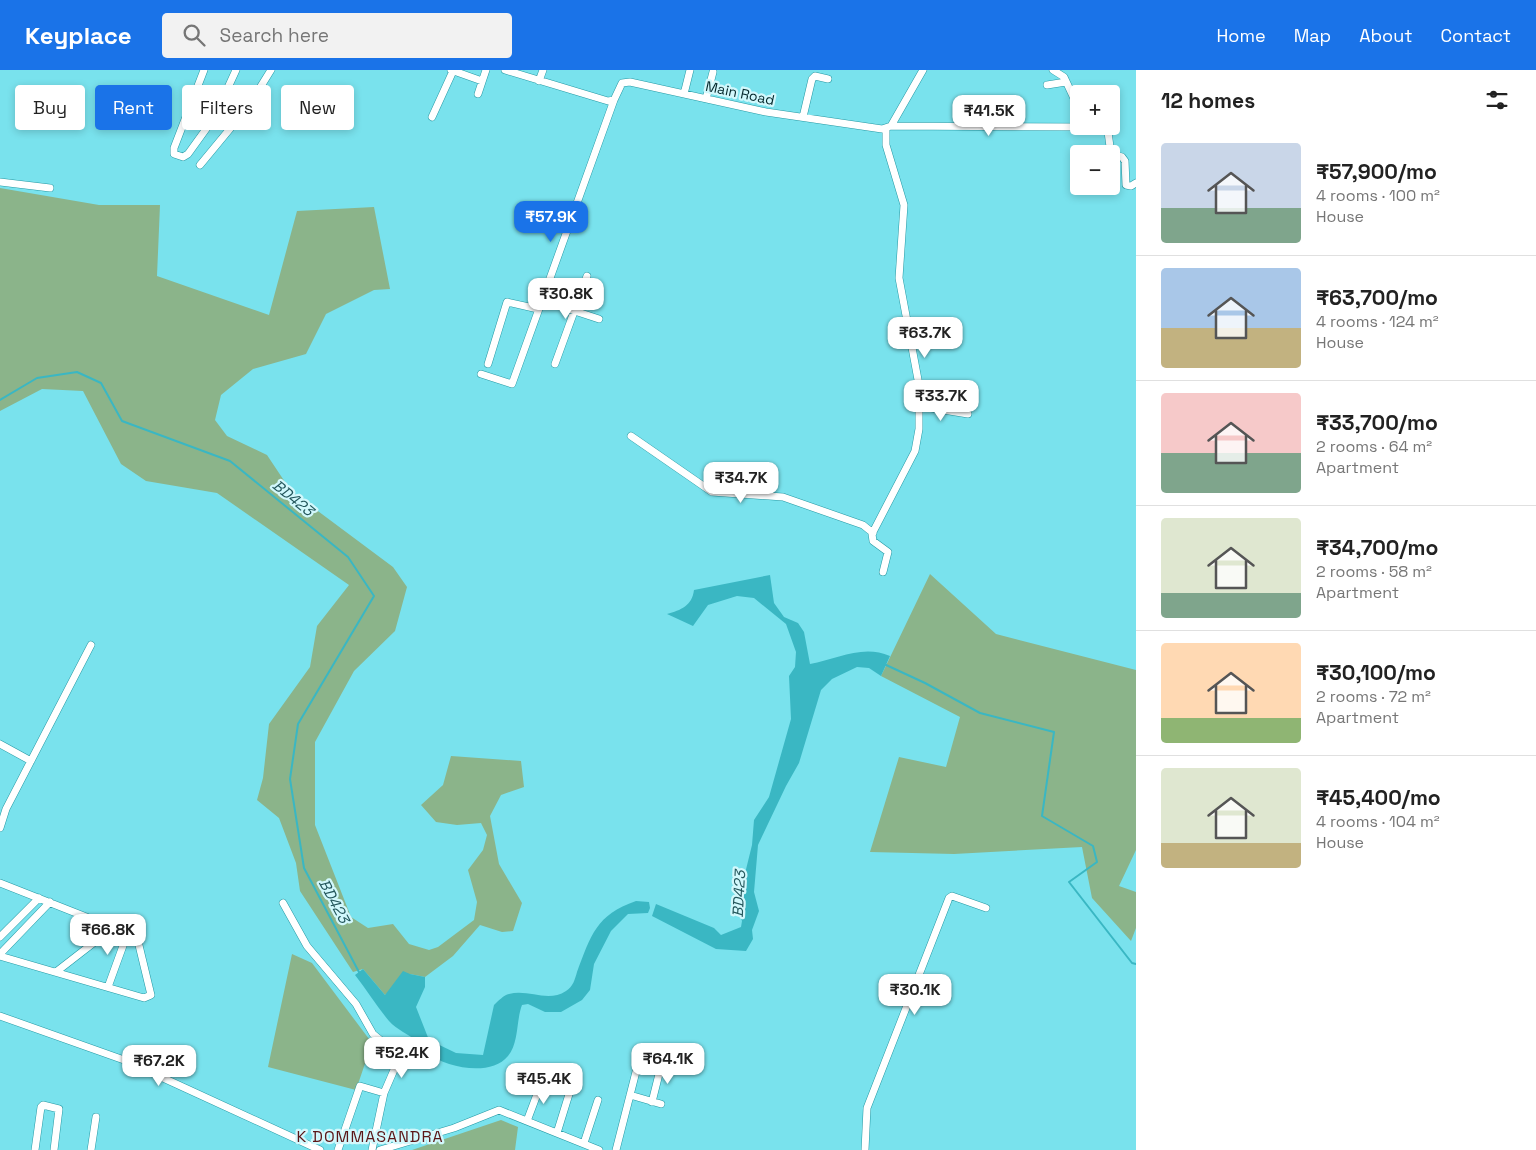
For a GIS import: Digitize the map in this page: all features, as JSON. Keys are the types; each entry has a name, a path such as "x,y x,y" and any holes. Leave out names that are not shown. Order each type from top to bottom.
{"street":[{"path":"204,70 174,148 174,154 183,157 188,154 214,118 236,70"},
{"path":"200,165 248,106 271,70"},
{"path":"432,117 452,70 482,81"},
{"path":"478,94 486,70"},
{"path":"539,81 544,70"},
{"path":"684,94 690,70"},
{"path":"882,572 888,552 873,541 873,533 915,451 919,434 919,385 899,278 904,205 886,145 888,127 923,70"},
{"path":"1053,70 1062,75 1070,90"},
{"path":"482,374 512,384 614,100 608,101 510,71"},
{"path":"706,99 713,72"},
{"path":"803,117 812,78 815,76 828,79"},
{"name":"Main Road","path":"614,100 619,87 625,82 803,117 882,129 888,127 1070,127"},
{"path":"1047,85 1066,82"},
{"path":"1120,156 1125,161 1126,184 1131,186 1136,183"},
{"path":"0,182 50,188"},
{"path":"555,364 587,276"},
{"path":"541,300 598,319"},
{"path":"488,364 507,302 538,309"},
{"path":"919,406 968,414"},
{"path":"631,436 712,492 783,497 863,526 873,533"},
{"path":"0,828 3,807 31,761 91,644"},
{"path":"0,744 31,761"},
{"path":"0,883 50,902 114,927 128,932 139,938 151,995 144,998 0,955 50,902"},
{"path":"865,1150 867,1108 950,897 986,908"},
{"path":"0,937 39,898"},
{"path":"283,903 307,946 356,1004 373,1034 400,1056 384,1093 372,1150"},
{"path":"56,972 114,927"},
{"path":"108,987 128,932"},
{"path":"0,1016 124,1060 320,1150"},
{"path":"616,1150 640,1056"},
{"path":"652,1102 662,1062"},
{"path":"527,1121 542,1081"},
{"path":"338,1150 360,1086 384,1093"},
{"path":"557,1133 570,1091"},
{"path":"630,1095 661,1104"},
{"path":"584,1143 598,1100"},
{"path":"35,1150 40,1107 44,1105 59,1109 54,1150"},
{"path":"380,1150 454,1128 499,1110 599,1150"},
{"path":"91,1150 96,1116"}],"green space":[{"path":"0,188 99,205 160,205 157,276 269,315 297,211 374,207 390,289 374,290 326,314 306,354 253,369 221,395 215,420 227,436 267,455 291,491 393,567 407,587 395,631 354,671 315,742 315,825 351,917 368,928 393,924 409,944 429,950 438,947 474,920 477,902 468,870 483,850 487,835 481,823 457,825 436,822 421,805 443,785 451,756 521,761 524,787 501,795 490,816 499,864 522,903 513,931 502,932 480,925 453,956 425,977 410,974 385,995 363,969 353,972 300,891 296,863 279,818 257,800 263,778 269,724 310,667 317,626 349,585 217,493 146,481 121,464 83,391 42,389 0,411"},
{"path":"930,574 996,634 1136,670 1136,850 1119,886 1136,892 1136,928 1131,941 1092,898 1082,847 954,854 870,852 899,757 946,767 960,717 881,676"},
{"path":"292,954 312,963 372,1043 356,1090 268,1067"},
{"path":"501,1120 518,1127 515,1150 412,1150"}],"water":[{"path":"770,575 774,603 784,617 798,623 804,632 810,664 870,651 890,656 881,676 869,668 857,667 832,679 821,690 799,763 758,845 754,892 759,911 752,930 753,939 746,951 716,949 652,916 656,904 714,928 721,935 741,927 742,921 737,906 752,845 754,820 769,797 791,719 789,676 795,667 796,652 786,624 754,598 737,596 708,605 693,626 667,614 677,611 688,604 694,590"},
{"path":"636,901 649,902 650,908 648,913 628,914 611,931 594,964 590,990 582,1000 561,1012 545,1012 528,1004 522,1005 512,1051 500,1063 491,1066 469,1068 457,1066 446,1063 426,1052 414,1039 389,1021 355,975 363,969 385,995 403,971 425,977 425,987 416,1007 429,1040 456,1053 483,1055 494,1005 509,994 524,993 552,996 568,989 573,983 591,937 603,920 612,913"}],"waterway":[{"name":"BD423","path":"0,400 37,378 77,372 101,383 122,421 230,461 348,557 374,596 298,724 290,779 304,868 360,974"},
{"name":"BD423","path":"884,664 925,683 980,713 1054,732 1042,816 1093,846 1097,862 1069,882 1132,963 1136,964"}],"district":[{"name":"K DOMMASANDRA","path":"370,1136"}]}
